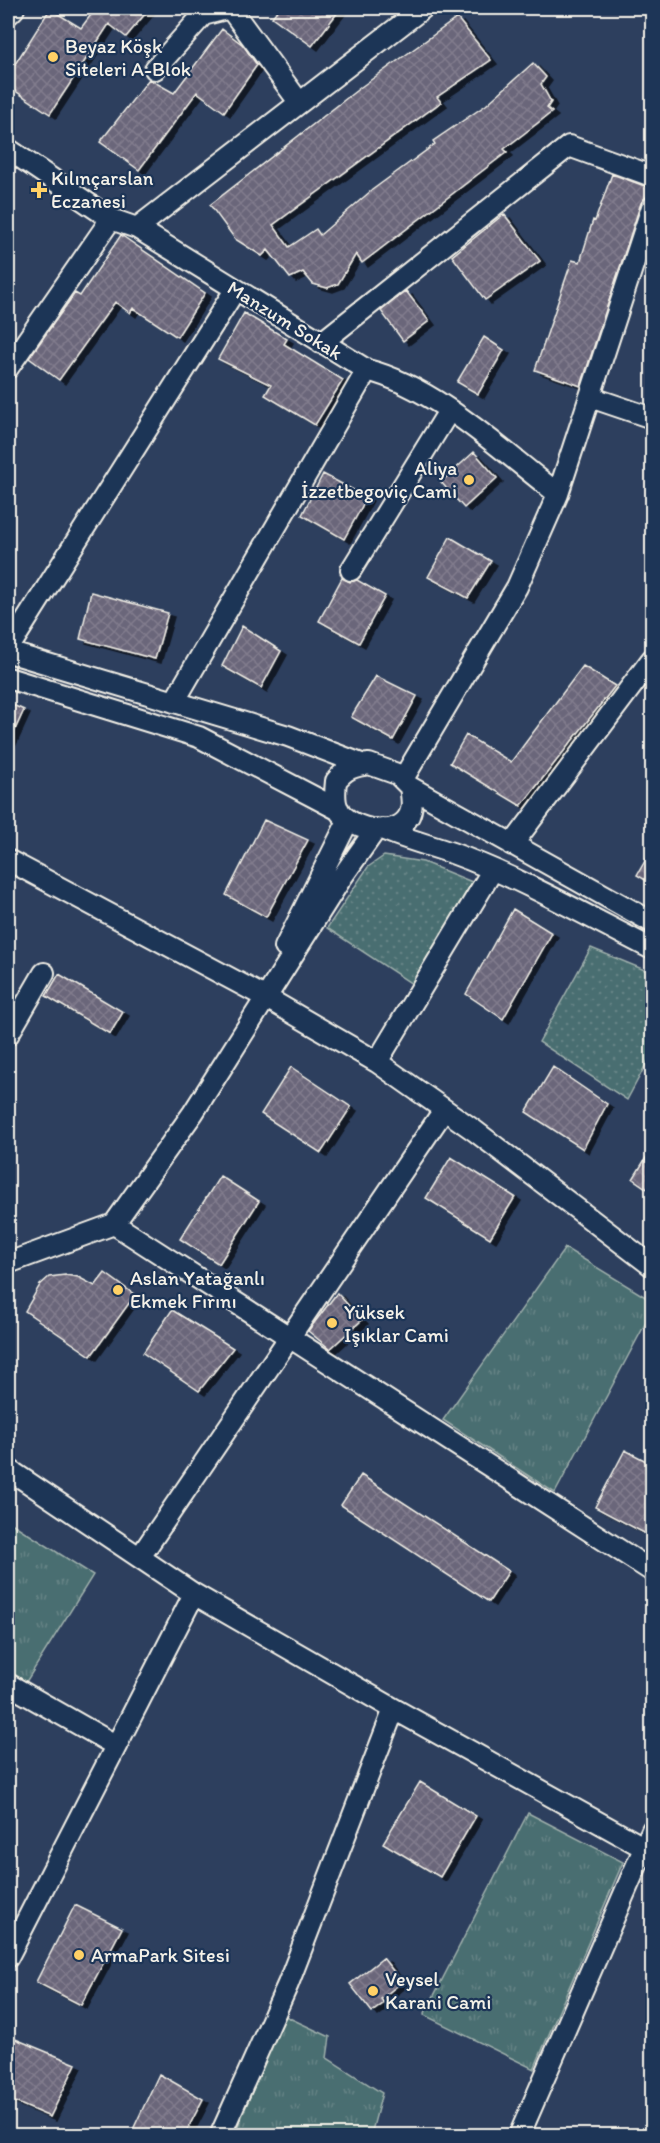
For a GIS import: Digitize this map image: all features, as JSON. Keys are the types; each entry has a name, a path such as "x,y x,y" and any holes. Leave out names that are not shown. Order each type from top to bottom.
{"main road":[{"path":"8,12 12,8"}],"street":[{"path":"155,69 203,15 230,8 299,102"},
{"path":"137,228 423,8"},
{"path":"321,343 569,147 652,176"},
{"name":"Manzum Sokak","path":"8,150 111,219 137,228 367,370 391,376 449,411 558,494"},
{"path":"8,678 199,737 365,828 397,827 406,821 411,810 407,783 517,587 558,494 652,207"},
{"path":"8,368 111,219"},
{"path":"236,290 8,650 288,736 364,765 385,768 512,845 652,922"},
{"path":"174,702 367,370"},
{"path":"590,397 652,418"},
{"path":"351,570 449,411"},
{"path":"512,845 652,659"},
{"path":"265,997 344,815 335,794 336,782 343,772 364,765"},
{"path":"379,829 453,854 492,871 652,949"},
{"path":"8,1263 114,1224 193,1113 342,878 379,829"},
{"path":"8,860 265,997 378,1062 652,1266"},
{"path":"378,1062 492,871"},
{"path":"8,1035 44,973"},
{"path":"141,1557 444,1110"},
{"path":"114,1224 652,1571"},
{"path":"8,1469 194,1594 394,1709 650,1843 519,2136"},
{"path":"8,1957 194,1594"},
{"path":"8,1684 115,1745"},
{"path":"220,2136 288,1984 394,1709"}],"green space":[{"path":"384,856 423,862 472,882 415,986 327,928 368,867"},
{"path":"591,948 652,973 652,1053 627,1100 539,1042"},
{"path":"565,1248 652,1301 652,1311 555,1493 443,1420"},
{"path":"8,1521 93,1575 26,1682 8,1670"},
{"path":"528,1813 623,1862 534,2069 424,2015"},
{"path":"283,2015 330,2037 327,2058 382,2093 371,2135 234,2136"}],"building":[{"name":"Beyaz Köşk Siteleri A-Blok","path":"96,8 150,8 126,37 109,24 50,114 8,86 8,75 50,9 81,28"},
{"path":"279,8 341,8 312,46 272,17"},
{"path":"457,18 491,60 437,97 441,102 273,225 289,247 316,229 320,235 372,190 435,144 433,141 486,105 533,63 546,77 541,84 551,102 547,108 552,112 504,149 507,152 362,263 356,254 338,284 327,288 313,284 303,272 290,278 268,250 262,256 235,239 210,205 361,87"},
{"path":"222,29 243,45 257,65 224,112 197,92 139,170 100,142 149,79 174,93"},
{"path":"612,174 650,188 641,203 581,386 535,370 572,260 580,262 593,220 595,221"},
{"path":"504,214 540,261 485,300 452,256"},
{"path":"121,235 205,293 177,337 133,308 130,313 115,302 59,380 29,358 75,293 80,296"},
{"path":"406,291 429,321 403,341 381,311"},
{"path":"244,313 287,339 284,344 343,380 315,425 265,395 271,385 218,359"},
{"path":"484,337 504,350 478,394 457,382"},
{"name":"Aliya İzzetbegoviç Cami","path":"474,452 497,478 464,508 441,482"},
{"path":"323,474 367,497 344,539 302,515"},
{"path":"450,537 491,561 468,598 428,577"},
{"path":"342,578 350,582 357,580 385,596 359,643 319,621"},
{"path":"91,592 168,613 155,659 80,639"},
{"path":"242,626 281,651 261,688 222,666"},
{"path":"583,666 615,686 521,806 450,763 466,735 511,762"},
{"path":"376,676 417,696 393,740 351,717"},
{"path":"8,703 24,710 8,745"},
{"path":"264,820 308,840 266,917 226,895"},
{"path":"652,849 652,884 637,875"},
{"path":"513,909 552,933 503,1019 466,994"},
{"path":"59,974 123,1012 110,1034 46,996"},
{"path":"291,1067 351,1107 321,1153 261,1114"},
{"path":"553,1067 607,1104 583,1149 526,1112"},
{"path":"652,1148 652,1192 633,1179"},
{"path":"451,1157 515,1197 490,1238 426,1198"},
{"path":"220,1176 259,1201 219,1264 180,1239"},
{"path":"105,1273 135,1295 91,1356 25,1311 40,1285 49,1277 65,1275 78,1277 95,1286"},
{"name":"Yüksek Işıklar Cami","path":"337,1293 362,1320 330,1349 308,1331"},
{"path":"172,1310 233,1348 199,1391 143,1353"},
{"path":"625,1450 652,1464 652,1522 646,1534 595,1507"},
{"path":"361,1475 509,1571 489,1602 341,1505"},
{"path":"420,1782 476,1816 440,1877 383,1843"},
{"name":"ArmaPark Sitesi","path":"75,1905 122,1928 81,2005 36,1982"},
{"name":"Veysel Karani Cami","path":"383,1958 402,1982 381,1999 384,2003 372,2012 350,1984"},
{"path":"8,2036 76,2064 50,2117 8,2099"},
{"path":"159,2074 203,2099 184,2136 130,2136"}],"place":[{"name":"Beyaz Köşk Siteleri A-Blok","path":"53,57"},
{"name":"Kılınçarslan Eczanesi","path":"39,190"},
{"name":"Aliya İzzetbegoviç Cami","path":"469,480"},
{"name":"Aslan Yatağanlı Ekmek Fırını","path":"118,1290"},
{"name":"Yüksek Işıklar Cami","path":"332,1323"},
{"name":"ArmaPark Sitesi","path":"79,1955"},
{"name":"Veysel Karani Cami","path":"373,1991"}]}
